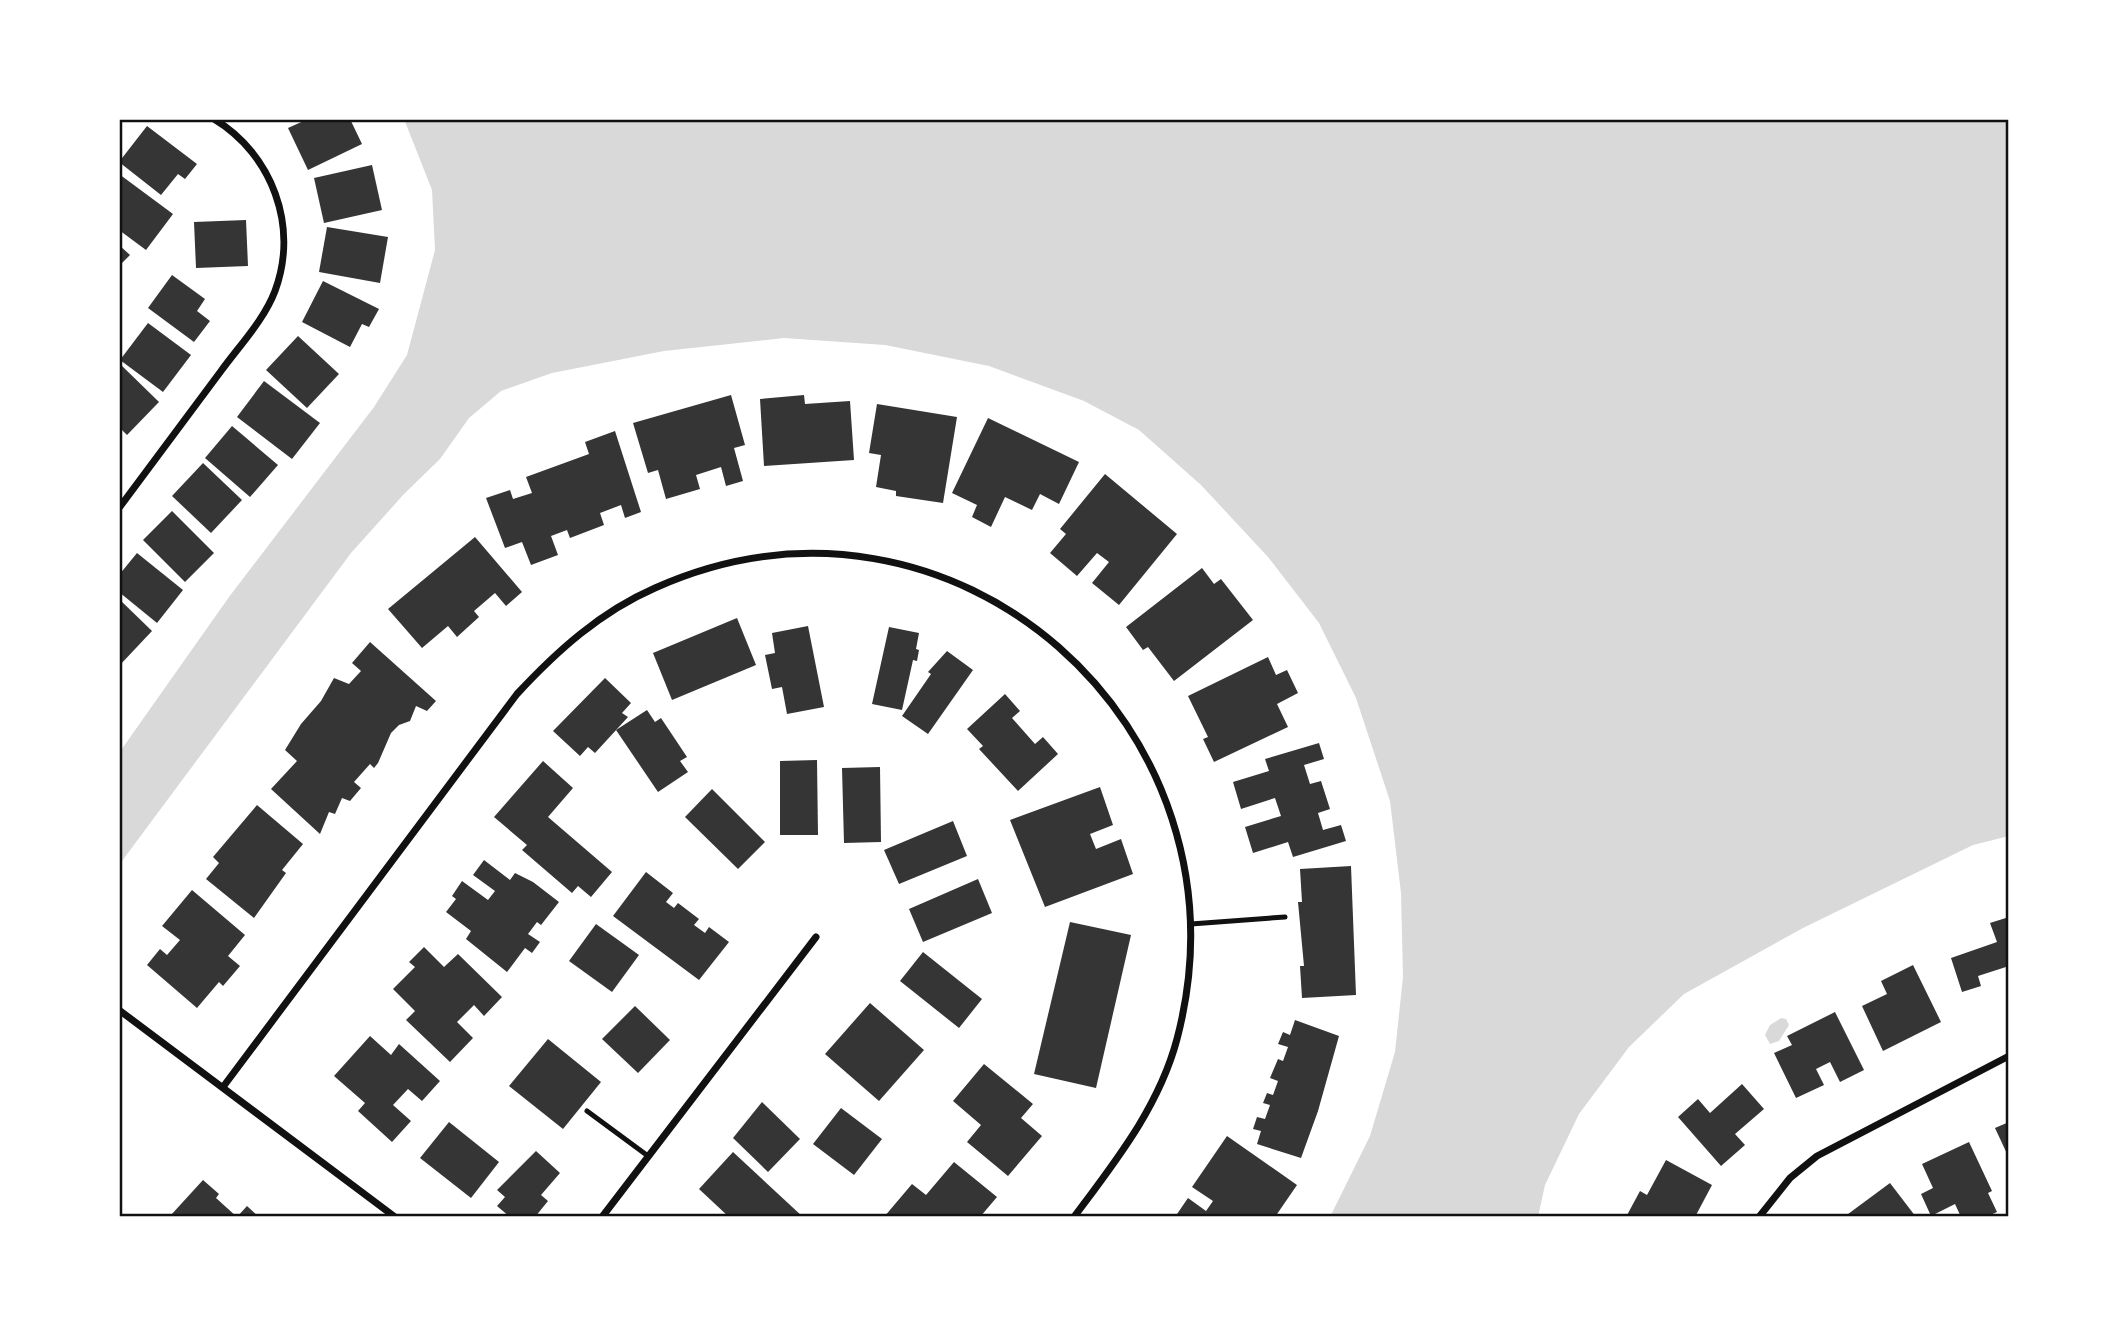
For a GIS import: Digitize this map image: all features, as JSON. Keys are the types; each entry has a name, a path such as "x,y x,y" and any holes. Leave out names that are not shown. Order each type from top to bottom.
{"street":[{"path":"119,508 258,322 280,275 283,224 275,191 248,146 214,119"},
{"path":"223,1087 517,694 552,657 582,631 655,588 703,570 752,559 837,555 888,562 937,575 1013,612 1067,653 1103,690 1125,720 1156,775 1183,856 1191,924 1187,991 1165,1073 1126,1148 1074,1217"},
{"path":"602,1217 816,937"},
{"path":"119,1010 395,1217"},
{"path":"1759,1217 1790,1178 1816,1156 2009,1056"}],"lane":[{"path":"1191,924 1285,917"},
{"path":"587,1111 649,1156"}],"shaded area":[{"path":"404,119 2009,119 2009,836 1973,845 1803,928 1684,994 1629,1047 1579,1114 1545,1185 1538,1217 1330,1217 1370,1136 1395,1052 1403,977 1401,893 1390,801 1356,698 1319,623 1268,557 1201,485 1139,430 1084,401 989,366 885,345 784,338 664,351 552,373 501,391 469,418 440,459 351,553 119,865 119,753 229,597 374,407 407,355 435,250 432,190"},
{"path":"1781,1018 1786,1019 1789,1025 1779,1041 1770,1044 1765,1035 1770,1025"}],"building":[{"path":"308,119 350,119 362,144 308,170 288,128"},
{"path":"147,126 197,164 185,179 178,174 161,195 119,162"},
{"path":"372,165 382,210 324,223 314,178"},
{"path":"119,174 173,214 146,250 119,230"},
{"path":"246,220 248,266 196,268 194,222"},
{"path":"327,227 388,237 380,283 319,272"},
{"path":"119,245 130,255 119,266"},
{"path":"172,275 205,299 197,311 210,321 194,342 148,308"},
{"path":"323,281 379,309 369,327 362,324 350,347 302,322"},
{"path":"148,323 191,355 163,392 120,360"},
{"path":"298,336 339,374 307,408 266,370"},
{"path":"119,363 159,402 127,435 119,427"},
{"path":"264,381 320,423 292,459 237,417"},
{"path":"731,395 745,445 734,448 743,481 726,486 721,467 696,475 700,489 666,499 658,470 648,473 633,423"},
{"path":"804,395 805,404 850,401 854,460 764,466 760,399"},
{"path":"877,404 957,417 943,503 896,496 896,491 876,487 881,455 869,453"},
{"path":"988,418 1079,462 1059,504 1040,494 1032,510 1005,497 991,527 972,517 977,505 952,493"},
{"path":"232,426 278,465 250,497 205,458"},
{"path":"615,431 641,512 625,518 621,505 600,513 604,525 570,538 567,530 551,536 558,555 531,565 522,542 505,548 486,498 510,490 513,499 532,493 526,477 589,454 585,442"},
{"path":"203,463 242,500 211,533 172,496"},
{"path":"1105,474 1177,534 1119,605 1092,583 1109,562 1097,553 1077,576 1050,553 1066,534 1060,529"},
{"path":"172,511 214,553 185,582 143,540"},
{"path":"475,537 522,592 506,606 495,593 474,611 479,617 457,637 448,626 422,648 388,609"},
{"path":"137,553 183,590 157,623 119,592 119,575"},
{"path":"1202,568 1214,584 1221,579 1253,620 1174,681 1148,647 1143,650 1126,627"},
{"path":"119,599 152,631 119,666"},
{"path":"737,618 756,665 672,700 653,653"},
{"path":"808,626 824,707 787,714 782,687 772,689 765,655 775,653 772,633"},
{"path":"889,627 919,633 917,661 913,660 902,710 872,704"},
{"path":"370,642 436,701 427,711 416,706 410,721 399,725 391,733 378,763 374,768 370,764 354,782 361,788 350,801 342,798 335,814 329,812 320,834 271,789 297,761 285,750 301,724 321,701 334,678 349,684 361,671 352,663"},
{"path":"947,651 973,670 928,734 902,716 931,674 928,672"},
{"path":"1268,657 1276,675 1287,670 1298,693 1277,704 1288,727 1214,762 1203,739 1208,737 1188,696"},
{"path":"605,678 631,703 622,713 628,717 595,753 588,747 580,756 553,731"},
{"path":"1005,694 1020,711 1012,718 1035,744 1043,737 1058,754 1018,791 979,749 983,746 967,729"},
{"path":"647,710 655,722 661,718 687,757 680,761 688,772 658,792 616,730"},
{"path":"1319,743 1324,759 1304,765 1310,784 1321,781 1330,809 1318,813 1323,830 1341,825 1346,841 1293,857 1288,842 1253,853 1245,827 1281,816 1275,798 1241,809 1233,782 1269,771 1265,759"},
{"path":"817,760 818,835 780,835 780,761"},
{"path":"543,761 573,788 548,817 612,872 591,897 578,886 572,893 522,850 527,845 494,817"},
{"path":"880,767 881,842 844,843 842,768"},
{"path":"1100,787 1113,825 1090,834 1096,849 1121,839 1133,874 1045,907 1010,820"},
{"path":"712,789 765,842 738,869 685,817"},
{"path":"257,805 303,844 282,870 286,873 254,918 206,879 219,863 213,857"},
{"path":"953,821 967,856 899,884 884,850"},
{"path":"484,860 510,880 515,873 533,882 559,902 541,925 537,922 528,934 540,942 532,953 525,948 507,972 466,939 471,931 446,912 456,899 452,896 462,881 488,900 495,891 473,875"},
{"path":"1351,866 1356,995 1302,998 1300,966 1304,966 1298,902 1302,902 1300,869"},
{"path":"646,872 673,893 666,902 674,908 678,903 699,919 694,925 705,933 709,927 729,942 699,980 613,916"},
{"path":"978,879 992,913 923,942 909,909"},
{"path":"192,890 245,935 228,956 240,966 223,986 219,982 197,1008 147,965 160,949 167,955 180,940 162,926"},
{"path":"2009,917 2009,966 1978,976 1981,986 1962,992 1951,958 1997,942 1990,923"},
{"path":"1070,922 1131,935 1096,1088 1034,1074"},
{"path":"596,924 639,955 612,992 569,961"},
{"path":"424,947 444,967 458,954 502,997 484,1016 474,1005 457,1022 473,1038 450,1062 406,1020 415,1011 393,989 415,967 409,962"},
{"path":"923,952 982,999 959,1028 900,981"},
{"path":"1913,965 1941,1022 1883,1051 1862,1006 1887,994 1881,981"},
{"path":"870,1003 924,1050 879,1101 825,1054"},
{"path":"635,1006 670,1040 638,1073 602,1039"},
{"path":"1835,1012 1864,1070 1840,1082 1830,1062 1816,1069 1824,1085 1796,1098 1774,1053 1792,1045 1787,1036"},
{"path":"1295,1020 1339,1036 1318,1111 1301,1158 1257,1144 1261,1131 1253,1129 1257,1117 1265,1119 1270,1105 1263,1103 1267,1093 1273,1095 1278,1081 1270,1078 1278,1059 1283,1061 1288,1047 1278,1044 1283,1032 1290,1035"},
{"path":"370,1036 391,1055 399,1044 440,1081 422,1101 408,1089 393,1105 411,1121 392,1142 358,1111 365,1103 334,1076"},
{"path":"548,1039 601,1082 563,1129 509,1086"},
{"path":"984,1064 1033,1104 1021,1118 1042,1136 1008,1176 967,1142 981,1125 953,1101"},
{"path":"1742,1084 1764,1109 1735,1134 1745,1145 1721,1166 1678,1117 1698,1099 1710,1113"},
{"path":"762,1102 800,1139 768,1172 733,1138"},
{"path":"841,1108 882,1139 854,1175 813,1144"},
{"path":"449,1122 499,1162 471,1198 420,1158"},
{"path":"2009,1122 2009,1158 1995,1128"},
{"path":"1227,1136 1297,1185 1275,1217 1175,1217 1188,1198 1206,1211 1213,1201 1192,1187"},
{"path":"1969,1142 1992,1191 1988,1193 1997,1212 1986,1217 1961,1217 1955,1204 1931,1216 1921,1194 1933,1188 1922,1164"},
{"path":"536,1151 560,1173 541,1195 548,1201 535,1217 510,1217 497,1206 505,1197 497,1190"},
{"path":"733,1152 803,1217 729,1217 699,1189"},
{"path":"1666,1160 1712,1185 1695,1217 1626,1217 1640,1191 1647,1195"},
{"path":"954,1162 997,1197 980,1217 884,1217 912,1184 926,1195"},
{"path":"203,1180 219,1194 216,1198 237,1217 171,1215"},
{"path":"1890,1183 1916,1217 1844,1217"},
{"path":"247,1206 259,1217 237,1217"}]}
